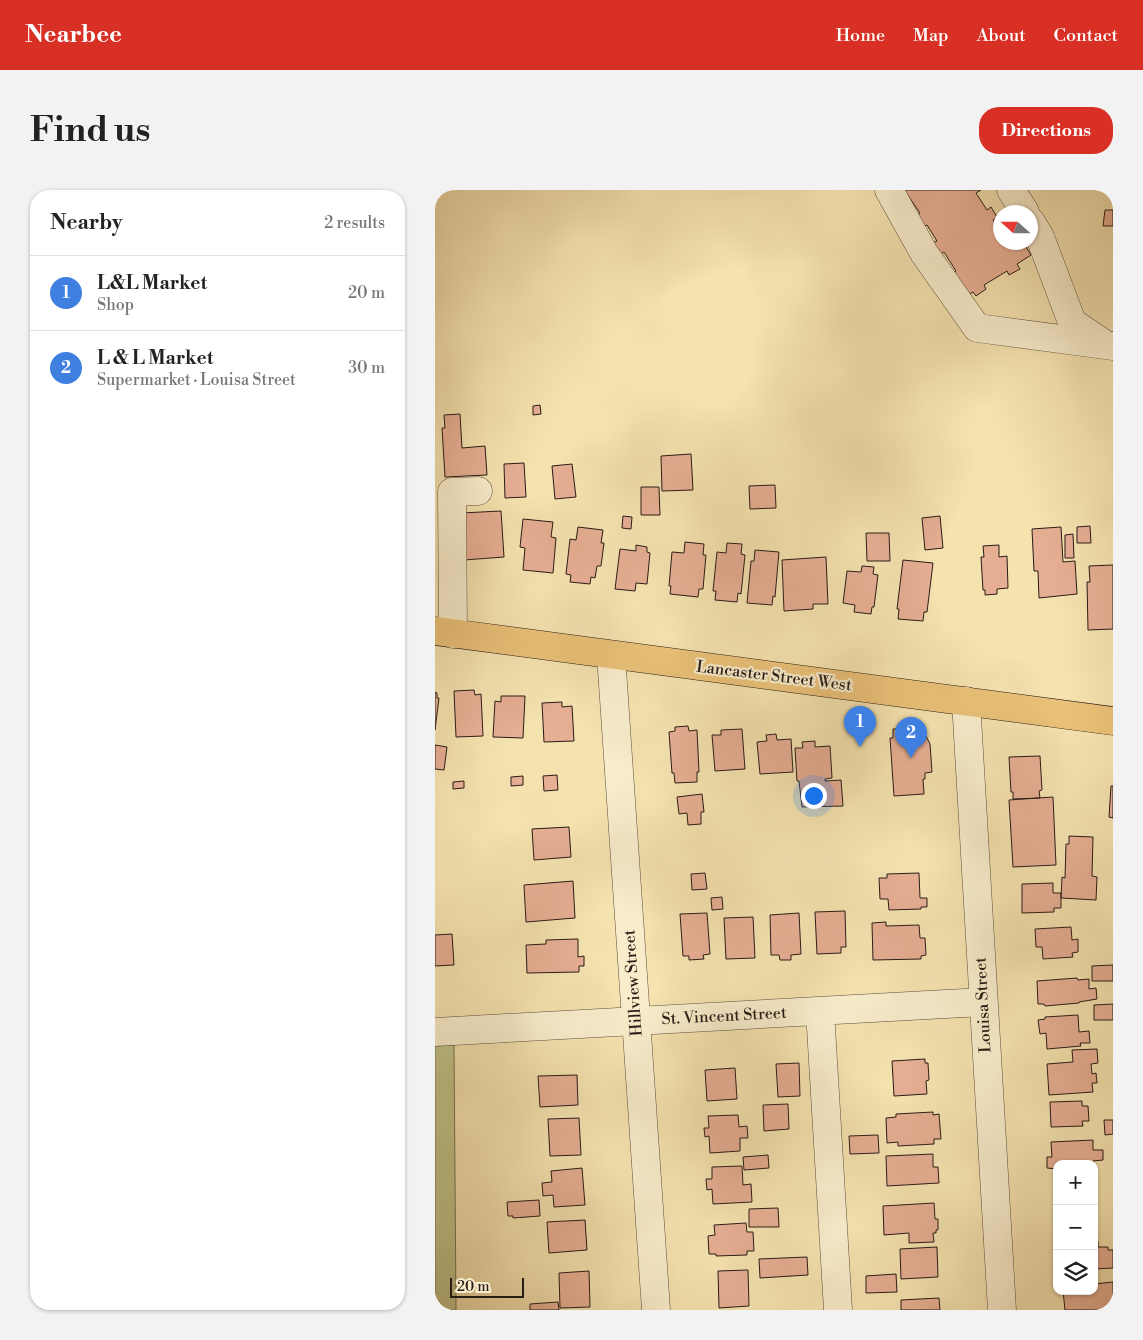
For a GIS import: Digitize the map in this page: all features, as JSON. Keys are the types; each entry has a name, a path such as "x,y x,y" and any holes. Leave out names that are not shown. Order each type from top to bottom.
{"main road":[{"name":"Lancaster Street West","path":"444,632 1113,721"}],"street":[{"path":"889,190 924,254 977,328 1110,346"},
{"path":"1011,190 1021,205"},
{"path":"1038,237 1072,322 1110,346"},
{"path":"444,632 452,492 477,491"},
{"name":"Hillview Street","path":"611,655 655,1310"},
{"name":"Louisa Street","path":"966,701 1002,1310"},
{"name":"St. Vincent Street","path":"435,1032 983,1002"},
{"path":"820,1011 838,1310"}],"green space":[{"path":"454,1045 456,1310 435,1310 435,1046"}],"building":[{"path":"897,190 981,190 976,193 987,210 991,207 993,210 993,250 1028,250 1031,255 1017,264 1020,269 1009,275 1007,271 984,285 986,289 976,296 973,292 959,301 945,278 956,271 944,252 939,255 932,243 937,241 927,225 923,227 916,216 920,213 907,194 902,197"},
{"path":"1105,210 1113,210 1113,226 1103,226"},
{"path":"540,405 541,414 533,415 533,406"},
{"path":"460,414 462,448 485,446 487,475 445,477 442,428 445,428 444,415"},
{"path":"691,454 693,490 662,491 661,456"},
{"path":"524,463 526,497 505,498 504,464"},
{"path":"572,464 576,497 555,499 552,466"},
{"path":"775,485 776,508 750,509 749,486"},
{"path":"641,487 659,487 660,515 641,515"},
{"path":"501,511 504,557 464,560 461,513"},
{"path":"623,516 632,517 631,529 622,528"},
{"path":"940,516 943,548 925,550 922,518"},
{"path":"523,519 553,522 551,537 556,538 553,573 523,570 525,548 520,547"},
{"path":"1090,526 1091,543 1077,543 1077,527"},
{"path":"578,527 603,530 601,543 604,543 601,566 597,566 595,578 591,577 590,584 570,582 571,575 566,574 570,539 576,540"},
{"path":"1061,527 1063,562 1075,561 1077,594 1039,598 1038,571 1034,571 1032,529"},
{"path":"866,533 889,533 890,561 867,561"},
{"path":"1073,534 1074,558 1065,558 1065,535"},
{"path":"685,542 704,544 703,555 706,555 703,589 699,589 698,597 670,594 672,552 684,553"},
{"path":"727,543 742,544 741,554 745,555 741,594 738,593 737,602 715,600 716,591 713,591 717,552 726,553"},
{"path":"636,545 647,547 647,552 650,553 647,584 636,583 635,591 615,589 620,549 636,551"},
{"path":"999,545 999,557 1007,556 1008,588 997,589 997,594 985,595 981,557 984,557 983,546"},
{"path":"755,550 779,552 775,597 773,596 772,605 747,603 751,561 754,561"},
{"path":"826,557 828,604 813,604 813,609 784,611 782,560"},
{"path":"903,560 933,563 927,612 924,612 923,621 898,619 899,609 897,609"},
{"path":"1113,565 1113,629 1088,630 1087,582 1090,582 1089,566"},
{"path":"862,566 874,567 873,574 878,575 874,607 872,607 871,614 854,612 855,605 843,603 847,571 861,572"},
{"path":"474,690 475,695 481,694 483,736 456,737 454,691"},
{"path":"435,692 437,693 437,698 439,698 435,730"},
{"path":"501,696 525,696 523,738 493,737 495,701 501,702"},
{"path":"562,702 562,707 572,706 574,741 544,742 542,703"},
{"path":"688,726 689,731 697,730 699,772 697,772 697,782 675,783 674,773 672,773 669,732 675,731 675,727"},
{"path":"916,728 926,736 930,744 932,772 925,773 925,779 923,779 924,794 894,796 890,738 893,738 893,729"},
{"path":"742,729 745,769 715,771 712,735 721,735 721,730"},
{"path":"776,734 777,740 791,739 793,772 760,774 757,742 767,741 766,735"},
{"path":"815,741 815,747 830,746 832,778 825,779 825,781 841,780 843,806 802,807 799,781 797,781 795,748 803,748 802,742"},
{"path":"435,745 447,747 444,770 435,769"},
{"path":"1040,756 1042,790 1039,791 1040,798 1013,799 1009,757"},
{"path":"557,775 558,790 544,791 543,776"},
{"path":"523,776 523,785 511,786 511,777"},
{"path":"464,781 464,788 453,789 453,782"},
{"path":"1111,786 1113,786 1113,818 1109,817"},
{"path":"702,794 704,812 701,812 701,824 688,825 687,813 679,814 677,797"},
{"path":"1053,797 1056,865 1013,867 1009,800"},
{"path":"569,827 571,857 534,860 532,829"},
{"path":"1069,836 1093,837 1092,876 1097,877 1096,900 1061,898 1062,877 1065,878 1066,844 1069,844"},
{"path":"705,873 707,889 692,890 691,874"},
{"path":"919,873 920,898 927,898 927,907 921,907 921,909 889,910 888,899 880,899 879,878 887,878 887,874"},
{"path":"573,881 575,918 526,922 524,885"},
{"path":"1053,883 1053,893 1061,893 1061,908 1054,908 1054,912 1022,913 1022,884"},
{"path":"722,897 723,909 712,910 711,898"},
{"path":"845,911 846,947 841,947 841,953 817,954 815,912"},
{"path":"707,913 710,954 703,955 704,959 689,960 689,956 683,956 680,914"},
{"path":"799,913 801,954 791,955 791,960 780,960 779,955 771,955 770,915"},
{"path":"753,917 755,958 726,959 724,918"},
{"path":"886,922 886,926 919,925 920,938 925,938 926,955 921,956 921,959 873,960 872,923"},
{"path":"1071,927 1072,940 1078,939 1078,952 1072,953 1073,957 1043,959 1042,947 1036,947 1035,929"},
{"path":"452,934 454,965 435,966 435,935"},
{"path":"578,939 578,957 584,956 584,966 579,966 579,972 527,973 526,945 546,944 546,940"},
{"path":"1113,965 1113,981 1092,981 1092,966"},
{"path":"1077,978 1078,980 1089,979 1089,989 1096,988 1097,999 1079,1003 1045,1006 1044,1004 1038,1004 1037,981"},
{"path":"1113,1004 1113,1020 1094,1020 1094,1005"},
{"path":"1078,1015 1079,1032 1089,1031 1090,1043 1080,1043 1081,1046 1047,1049 1046,1033 1040,1034 1038,1020 1045,1019 1045,1017"},
{"path":"1097,1049 1098,1063 1091,1064 1092,1074 1096,1073 1097,1083 1092,1083 1093,1092 1049,1095 1047,1064 1073,1062 1072,1050"},
{"path":"925,1059 925,1063 928,1063 929,1080 926,1081 927,1094 894,1096 892,1061"},
{"path":"799,1063 800,1096 778,1097 776,1064"},
{"path":"735,1068 737,1099 707,1101 705,1070"},
{"path":"577,1075 578,1105 540,1107 538,1076"},
{"path":"1082,1101 1082,1106 1088,1106 1089,1121 1082,1121 1083,1126 1051,1127 1050,1102"},
{"path":"788,1104 789,1129 764,1131 763,1105"},
{"path":"933,1112 933,1115 939,1114 941,1139 934,1139 934,1144 898,1146 898,1142 887,1143 886,1118 896,1117 896,1114"},
{"path":"738,1115 739,1127 747,1126 748,1138 740,1138 740,1151 710,1153 709,1136 705,1137 704,1128 709,1128 708,1116"},
{"path":"579,1118 581,1155 550,1156 548,1119"},
{"path":"1104,1120 1113,1120 1113,1134 1105,1135"},
{"path":"878,1135 879,1153 850,1154 849,1136"},
{"path":"1093,1140 1093,1150 1103,1150 1103,1160 1053,1160 1053,1169 1047,1168 1047,1157 1052,1157 1051,1142"},
{"path":"933,1154 933,1167 938,1167 939,1183 887,1186 886,1156"},
{"path":"768,1155 769,1168 744,1170 743,1157"},
{"path":"742,1166 743,1185 751,1184 752,1202 713,1204 712,1189 707,1190 706,1179 712,1179 712,1167"},
{"path":"582,1168 585,1205 554,1207 553,1195 543,1196 542,1183 552,1182 551,1171"},
{"path":"539,1200 540,1216 513,1218 513,1216 508,1216 507,1202"},
{"path":"934,1203 935,1219 938,1219 938,1230 936,1230 936,1233 933,1233 934,1242 909,1243 909,1233 884,1235 883,1206"},
{"path":"778,1208 779,1227 749,1227 749,1209"},
{"path":"585,1220 587,1250 549,1253 547,1222"},
{"path":"746,1223 747,1232 753,1232 754,1251 747,1251 747,1255 716,1256 716,1254 709,1254 708,1236 715,1235 714,1225"},
{"path":"937,1247 938,1277 901,1279 900,1249"},
{"path":"1098,1247 1108,1247 1108,1250 1113,1250 1113,1268 1098,1269"},
{"path":"807,1257 808,1275 760,1278 759,1259"},
{"path":"748,1270 749,1306 719,1308 718,1271"},
{"path":"589,1271 590,1307 560,1308 559,1273"},
{"path":"896,1274 897,1292 866,1293 866,1276"},
{"path":"1113,1282 1113,1310 1065,1310 1063,1295 1098,1295 1098,1284"},
{"path":"939,1298 940,1310 901,1310 901,1300"},
{"path":"558,1302 559,1310 530,1310 530,1304"}],"place":[{"name":"L&L Market","path":"860,747"},
{"name":"L & L Market","path":"911,758"}]}
